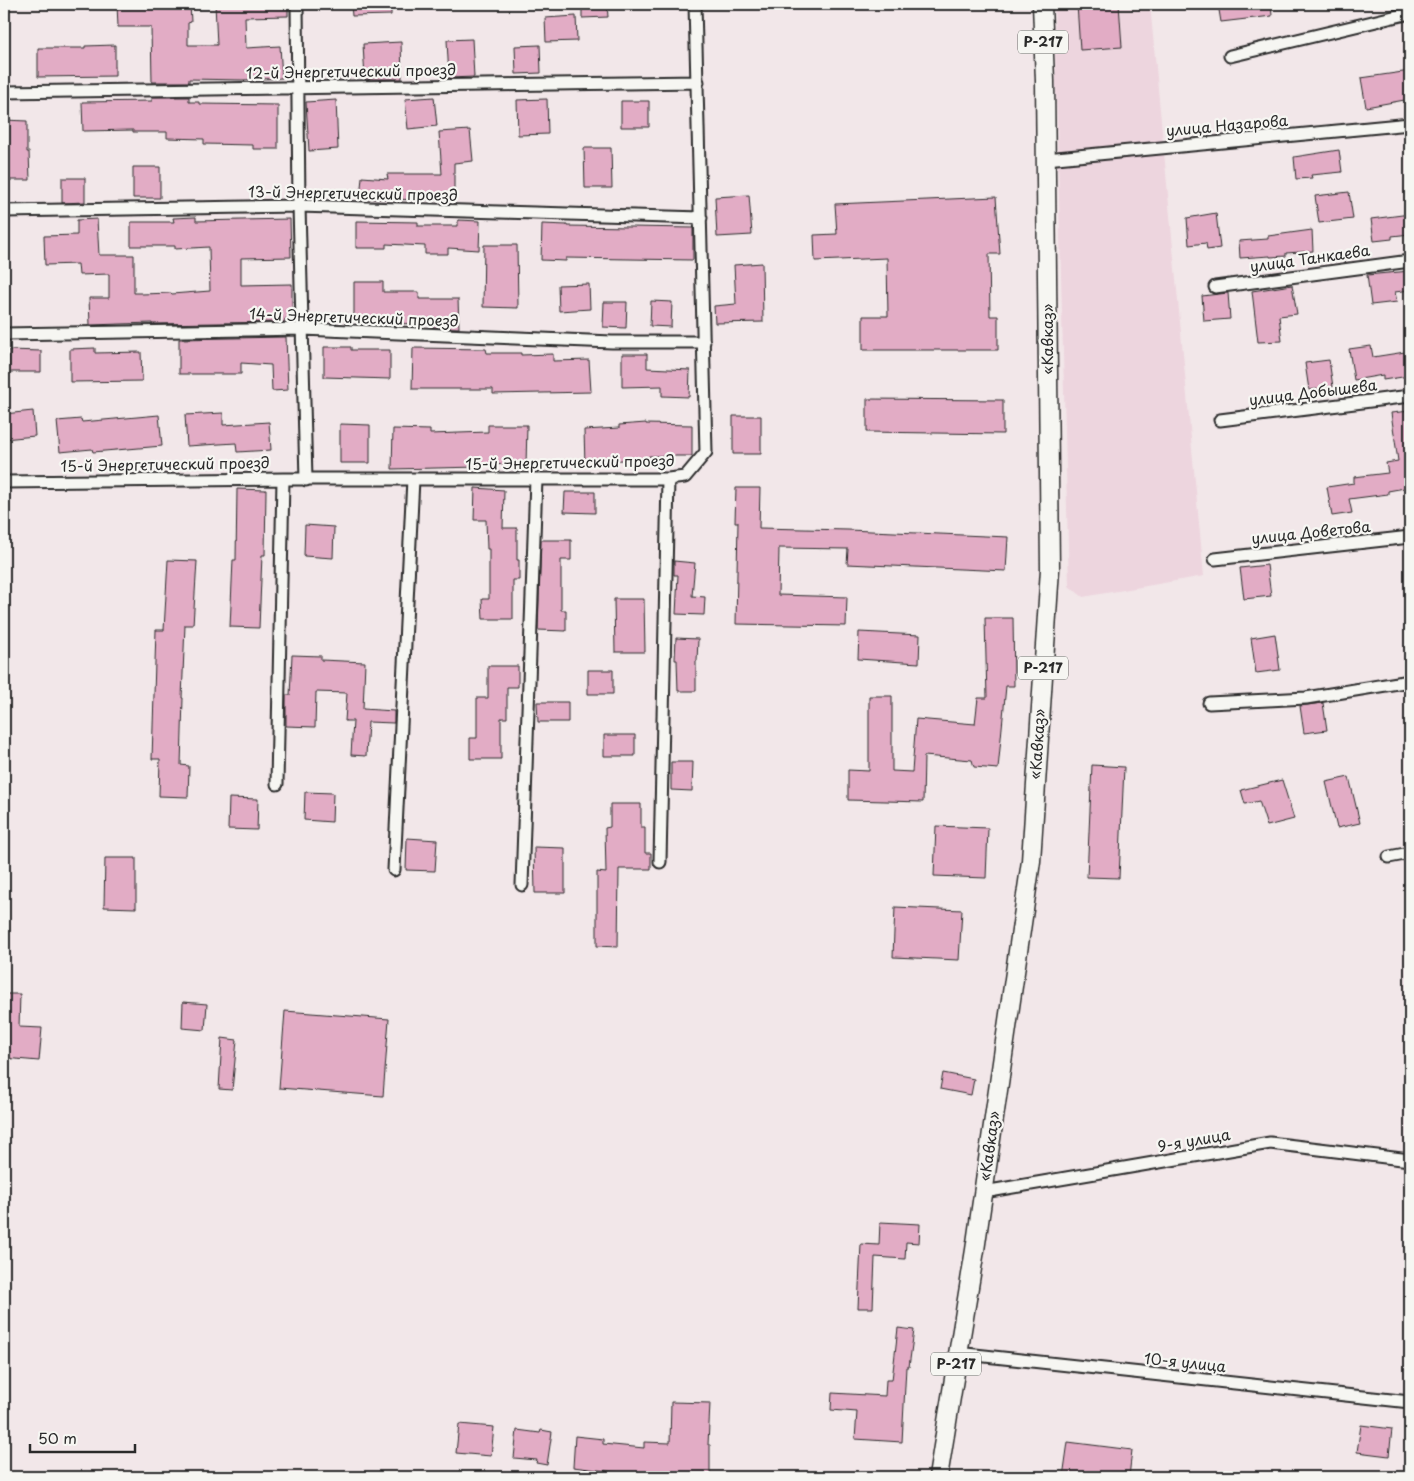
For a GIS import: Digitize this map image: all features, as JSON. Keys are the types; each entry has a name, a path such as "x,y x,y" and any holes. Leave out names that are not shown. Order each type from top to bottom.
{"highway":[{"name":"«Кавказ»","path":"938,1477 984,1192 1031,861 1050,569 1045,81 1042,4"}],"street":[{"path":"297,4 299,206 306,480"},
{"name":"15-й Энергетический проезд","path":"4,482 283,479 668,479 685,477 706,452 696,4"},
{"path":"1230,56 1410,13"},
{"name":"12-й Энергетический проезд","path":"4,92 698,82"},
{"name":"улица Назарова","path":"1046,159 1410,124"},
{"name":"13-й Энергетический проезд","path":"4,211 299,206 701,218"},
{"name":"улица Танкаева","path":"1215,288 1410,261"},
{"name":"14-й Энергетический проезд","path":"4,334 303,329 612,342 704,342"},
{"name":"улица Добышева","path":"1220,420 1410,396"},
{"path":"277,784 283,479"},
{"path":"394,870 412,479"},
{"path":"522,885 536,479"},
{"path":"660,862 668,479"},
{"name":"улица Доветова","path":"1215,559 1410,537"},
{"path":"1209,704 1306,698 1410,681"},
{"path":"1389,857 1410,853"},
{"name":"9-я улица","path":"984,1192 1270,1143 1410,1160"},
{"name":"10-я улица","path":"958,1353 1410,1402"}],"shaded area":[{"path":"1054,4 1150,4 1204,576 1083,597 1069,586"}],"building":[{"path":"117,4 190,4 191,22 188,23 188,45 217,45 215,4 288,4 288,16 245,17 246,48 280,46 282,78 243,80 189,79 189,82 152,82 151,27 118,27"},
{"path":"351,4 391,4 391,15 352,16"},
{"path":"582,4 607,4 608,17 582,18"},
{"path":"1077,4 1119,4 1122,47 1080,50"},
{"path":"1218,4 1271,4 1272,16 1221,22"},
{"path":"576,16 577,41 546,42 545,18"},
{"path":"472,39 474,77 449,78 447,40"},
{"path":"401,42 402,79 365,79 363,44"},
{"path":"115,45 115,76 38,77 38,48 85,48 85,46"},
{"path":"540,45 541,73 516,74 515,46"},
{"path":"1410,71 1410,99 1366,107 1361,78"},
{"path":"152,97 189,97 189,102 199,102 199,104 278,105 278,149 253,149 253,145 204,144 204,139 167,138 167,132 133,132 133,130 83,131 82,102 152,101"},
{"path":"434,97 437,126 408,129 405,99"},
{"path":"547,99 548,134 518,135 517,100"},
{"path":"336,100 338,149 309,151 306,102"},
{"path":"621,101 649,101 649,127 621,127"},
{"path":"4,120 27,121 27,152 29,152 30,180 4,180"},
{"path":"470,130 473,161 454,163 454,200 360,199 362,177 388,179 387,174 442,174 439,132"},
{"path":"584,148 611,148 612,188 585,188"},
{"path":"1339,150 1342,172 1311,175 1312,178 1296,179 1294,157"},
{"path":"133,167 160,167 160,198 133,198"},
{"path":"62,178 85,178 85,202 62,203"},
{"path":"1349,192 1353,219 1319,223 1315,196"},
{"path":"749,195 752,235 717,237 715,197"},
{"path":"996,197 1000,254 989,254 990,316 998,316 998,350 863,350 863,316 888,316 887,258 815,261 814,235 837,234 835,204"},
{"path":"1216,213 1220,248 1207,250 1206,243 1189,245 1187,218"},
{"path":"1410,214 1410,234 1374,241 1371,219"},
{"path":"196,217 196,221 290,219 291,257 241,258 241,285 292,284 292,319 285,319 285,322 90,325 89,298 109,298 109,274 79,275 78,264 45,265 44,236 77,235 77,220 97,219 99,255 134,255 134,293 172,294 210,291 209,247 175,249 175,246 131,246 131,222 174,222 173,218"},
{"path":"458,220 480,221 479,250 448,248 448,254 425,254 425,246 386,244 386,248 356,248 356,221 418,222 418,226 458,226"},
{"path":"542,224 693,228 693,260 566,258 566,261 541,260"},
{"path":"1312,230 1313,251 1286,253 1286,256 1240,258 1239,241 1268,239 1268,236"},
{"path":"484,245 517,245 518,308 483,307"},
{"path":"762,263 763,322 715,323 714,306 736,304 734,265"},
{"path":"1410,271 1410,290 1395,292 1397,302 1371,305 1367,275"},
{"path":"354,282 383,282 383,292 419,292 419,299 458,299 459,328 433,327 433,323 394,324 394,320 354,319"},
{"path":"589,284 590,309 559,311 558,285"},
{"path":"1292,285 1297,314 1279,316 1282,341 1258,342 1252,291"},
{"path":"1228,293 1230,319 1204,321 1202,296"},
{"path":"651,301 672,302 671,327 650,326"},
{"path":"604,302 627,302 626,328 603,327"},
{"path":"286,337 288,390 272,391 271,365 241,363 241,374 179,374 179,339"},
{"path":"1371,346 1373,357 1405,352 1409,376 1383,380 1383,375 1354,380 1349,349"},
{"path":"324,347 351,347 351,350 390,350 390,379 324,377"},
{"path":"95,348 95,353 141,352 142,381 70,382 70,349"},
{"path":"413,348 486,349 487,353 553,354 553,361 589,360 591,392 493,394 493,389 412,389"},
{"path":"9,350 41,351 41,372 9,372"},
{"path":"622,354 647,354 647,368 690,370 689,397 662,396 662,386 622,387"},
{"path":"1329,360 1333,387 1309,390 1305,363"},
{"path":"867,399 1003,400 1003,434 867,432"},
{"path":"33,411 35,436 4,439 4,414"},
{"path":"1410,411 1410,487 1388,491 1388,494 1349,499 1352,513 1332,516 1327,487 1354,483 1354,477 1388,473 1386,463 1398,461 1391,413"},
{"path":"223,413 223,425 269,422 271,450 237,452 236,443 187,446 185,415"},
{"path":"159,415 162,446 93,452 92,449 60,452 57,421 81,419 82,422"},
{"path":"733,416 761,416 761,454 733,454"},
{"path":"646,423 692,425 692,456 649,456 649,458 609,461 609,464 585,465 584,430 619,428 619,425"},
{"path":"340,424 370,425 370,463 340,463"},
{"path":"488,425 527,425 526,465 479,464 479,467 392,469 393,429 430,430 430,434 488,432"},
{"path":"475,488 504,490 503,528 517,528 519,580 513,580 513,619 483,619 482,599 489,599 489,549 487,549 486,520 474,520"},
{"path":"736,488 760,488 759,528 1008,537 1006,571 847,564 848,549 779,548 778,595 847,597 846,626 736,624 738,522 735,522"},
{"path":"237,489 266,490 265,555 262,555 259,628 230,627 233,560 236,560"},
{"path":"565,492 595,492 595,513 564,512"},
{"path":"305,525 334,527 333,558 304,556"},
{"path":"541,540 571,540 571,560 561,560 561,610 566,610 566,631 538,630"},
{"path":"168,560 197,561 193,625 185,625 182,698 181,765 189,766 188,797 159,796 160,759 152,759 156,630 164,630"},
{"path":"674,561 695,563 692,596 705,597 704,615 676,614 678,575 674,575"},
{"path":"1267,565 1271,596 1244,599 1240,568"},
{"path":"614,599 644,599 645,652 615,652"},
{"path":"985,618 1013,618 1014,686 1006,686 998,769 974,767 972,760 924,756 923,802 848,800 848,770 869,771 869,696 892,696 892,771 912,772 916,719 975,724 978,698 987,698"},
{"path":"859,632 920,635 919,663 858,659"},
{"path":"1275,634 1280,670 1256,673 1251,638"},
{"path":"676,638 698,639 696,691 678,691 677,660 675,660"},
{"path":"292,655 321,656 321,660 365,662 363,709 394,711 394,723 368,722 366,756 351,755 353,721 345,721 347,693 316,692 315,727 286,726 286,695 290,695"},
{"path":"488,666 518,666 518,687 507,687 507,718 501,718 501,759 470,759 470,738 477,738 477,698 488,698"},
{"path":"588,670 613,670 613,694 588,694"},
{"path":"537,702 568,702 568,722 538,722"},
{"path":"1323,703 1327,730 1304,733 1300,706"},
{"path":"604,735 635,735 635,756 604,756"},
{"path":"671,762 693,762 692,791 671,790"},
{"path":"1092,765 1124,767 1119,878 1087,877"},
{"path":"1349,777 1360,823 1337,828 1326,782"},
{"path":"1282,780 1294,819 1267,826 1259,801 1245,804 1241,790"},
{"path":"305,792 333,793 332,822 304,820"},
{"path":"229,798 258,799 257,830 228,829"},
{"path":"610,804 641,804 641,827 645,827 645,853 651,853 651,869 619,869 618,947 597,946 597,872 606,873 605,828 610,827"},
{"path":"936,826 988,828 986,878 934,876"},
{"path":"407,838 437,840 435,871 406,870"},
{"path":"534,847 565,848 565,893 535,893"},
{"path":"105,858 136,858 136,908 104,907"},
{"path":"895,907 962,910 959,960 893,957"},
{"path":"4,994 20,994 19,1027 42,1028 39,1061 4,1058"},
{"path":"183,1002 207,1004 205,1030 182,1028"},
{"path":"285,1011 389,1019 383,1096 279,1088"},
{"path":"222,1038 237,1040 232,1090 219,1089"},
{"path":"943,1073 974,1079 971,1095 940,1089"},
{"path":"880,1222 920,1224 919,1243 906,1242 905,1259 875,1257 873,1308 858,1308 861,1244 879,1245"},
{"path":"898,1328 914,1330 909,1367 906,1367 902,1442 855,1439 857,1412 831,1410 832,1393 885,1396 886,1380 892,1380"},
{"path":"671,1402 710,1403 708,1445 710,1445 710,1475 657,1474 657,1477 573,1467 575,1436 603,1439 603,1444 644,1448 644,1442 670,1443"},
{"path":"459,1424 494,1427 491,1456 456,1453"},
{"path":"1361,1425 1392,1429 1389,1456 1357,1452"},
{"path":"517,1430 540,1433 541,1430 552,1432 547,1465 536,1463 537,1460 514,1458"},
{"path":"1068,1442 1132,1450 1129,1477 1063,1477"}]}
